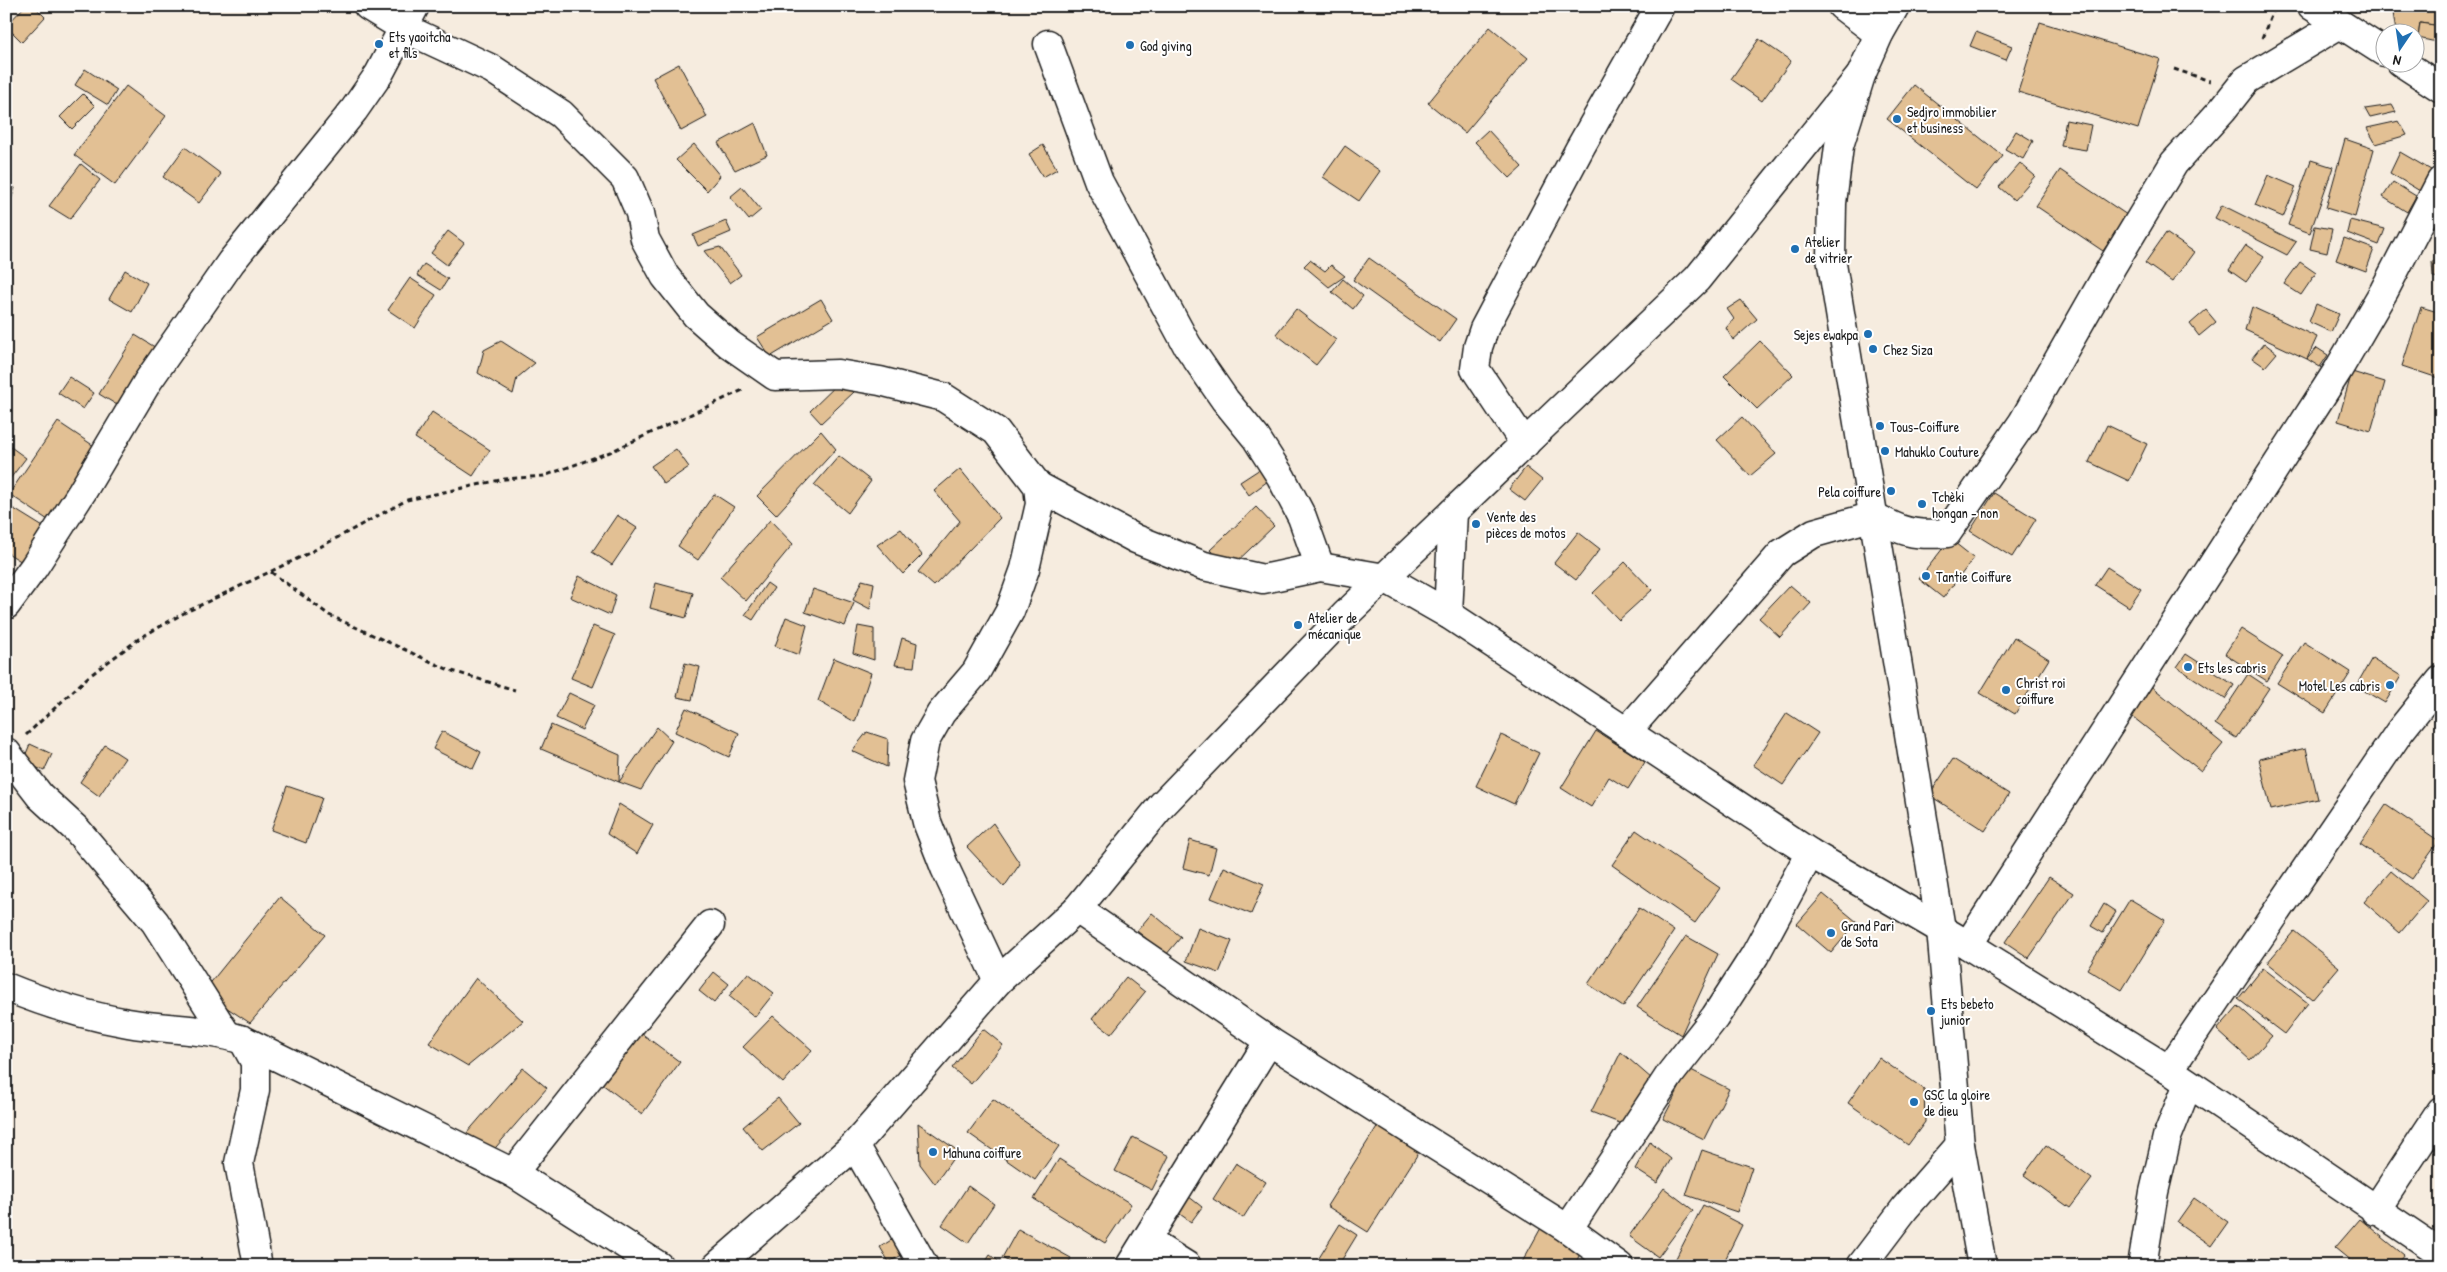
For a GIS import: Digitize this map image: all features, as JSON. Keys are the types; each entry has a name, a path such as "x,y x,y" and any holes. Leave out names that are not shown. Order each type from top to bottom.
{"street":[{"path":"368,6 410,17 561,114 625,178 640,213 645,239 665,276 696,316 729,344 775,376 838,374 880,381 944,398 996,431 1038,486 1136,539 1204,566 1262,578 1320,566 1385,578 1448,614 1810,853 1942,929 2178,1077 2375,1211 2441,1253"},
{"path":"1525,444 1475,369 1478,347 1484,330 1575,157 1660,6"},
{"path":"1842,6 1879,34"},
{"path":"1895,6 1879,34 1861,75 1839,146 1832,203 1831,258 1942,929 1960,1145 1987,1262"},
{"path":"2312,6 2374,46"},
{"path":"6,605 34,567 82,492 148,381 231,262 354,110 380,74 410,17"},
{"path":"1627,731 1782,553 1814,533 1874,516 1896,529 1920,535 1946,533 2023,422 2112,266 2174,163 2223,109 2246,80 2340,24"},
{"path":"1048,44 1099,182 1187,345 1225,400 1256,438 1281,477 1302,517 1320,566"},
{"path":"2416,72 2441,88"},
{"path":"717,1266 856,1145 998,981 1078,909 1162,805 1345,615 1385,578 1420,541 1525,444 1697,278 1861,75"},
{"path":"1968,945 2338,370 2384,291 2441,181"},
{"path":"998,981 945,868 927,822 917,781 925,741 940,713 976,672 1010,611 1025,569 1040,504 1038,486"},
{"path":"1448,614 1453,512"},
{"path":"2142,1266 2154,1192 2178,1077 2400,732 2441,680"},
{"path":"7,752 40,796 77,830 155,922 234,1037 255,1062 255,1090 239,1162 258,1266"},
{"path":"1568,1229 1671,1073 1715,1017 1755,955 1810,853"},
{"path":"1078,909 1269,1041 1568,1229 1619,1266"},
{"path":"513,1173 710,925"},
{"path":"6,987 39,1000 128,1023 234,1037 513,1173 659,1266"},
{"path":"1130,1266 1147,1241 1199,1151 1269,1041"},
{"path":"2375,1211 2441,1111"},
{"path":"856,1145 924,1266"},
{"path":"1861,1266 1905,1208 1960,1145"},
{"path":"1147,1241 1187,1266"}],"path":[{"path":"2174,69 2237,90"},
{"path":"7,752 88,676 140,638 184,613 270,572 408,500 506,479 544,476 610,452 775,376"},
{"path":"270,572 329,615 450,670 514,690"}],"building":[{"path":"25,6 34,6 45,17 22,42 6,26"},
{"path":"2392,6 2441,6 2441,26 2424,24 2424,22 2394,22"},
{"path":"2040,22 2160,59 2138,129 2018,92"},
{"path":"2424,24 2441,26 2441,43 2424,39"},
{"path":"1490,27 1528,58 1465,133 1428,103"},
{"path":"1976,32 2012,46 2006,60 1970,46"},
{"path":"1759,39 1791,61 1762,101 1731,79"},
{"path":"679,64 707,117 681,131 653,78"},
{"path":"85,69 117,90 108,105 75,85"},
{"path":"1914,85 2003,156 1976,190 1887,119"},
{"path":"126,86 166,116 115,185 74,155"},
{"path":"83,94 95,106 72,129 60,117"},
{"path":"2392,105 2396,112 2370,118 2365,109"},
{"path":"2066,120 2091,125 2086,150 2061,146"},
{"path":"2399,121 2407,135 2376,144 2367,128"},
{"path":"755,123 767,155 735,170 718,143"},
{"path":"1488,130 1522,167 1510,178 1475,142"},
{"path":"2016,131 2033,141 2023,159 2005,149"},
{"path":"2345,139 2374,149 2355,217 2326,208"},
{"path":"694,144 720,176 707,191 676,160"},
{"path":"1043,145 1057,169 1043,177 1029,154"},
{"path":"1345,146 1380,171 1359,201 1323,177"},
{"path":"185,147 221,174 199,203 163,177"},
{"path":"2400,152 2431,170 2420,191 2390,173"},
{"path":"2311,160 2333,167 2310,233 2288,225"},
{"path":"2020,163 2035,176 2014,200 1999,187"},
{"path":"81,164 100,180 70,219 49,206"},
{"path":"2060,170 2127,215 2103,251 2036,206"},
{"path":"2268,175 2296,187 2283,217 2255,205"},
{"path":"6,181 15,188 8,209 6,207"},
{"path":"2393,182 2416,196 2407,212 2383,197"},
{"path":"742,187 761,210 749,220 730,197"},
{"path":"2222,205 2296,242 2287,255 2215,218"},
{"path":"2350,220 2385,229 2379,245 2347,233"},
{"path":"726,221 731,232 698,246 693,235"},
{"path":"2315,226 2332,229 2327,253 2310,249"},
{"path":"448,231 464,243 447,265 431,253"},
{"path":"2166,233 2194,252 2172,282 2145,263"},
{"path":"2344,238 2374,249 2366,271 2336,260"},
{"path":"2246,245 2264,257 2246,282 2229,270"},
{"path":"720,247 741,275 730,283 704,251"},
{"path":"1369,258 1456,319 1440,342 1353,280"},
{"path":"1310,260 1325,271 1331,265 1345,276 1329,287 1304,266"},
{"path":"2432,261 2441,261 2441,278 2433,277"},
{"path":"2300,262 2316,273 2301,295 2284,284"},
{"path":"424,264 448,279 441,290 417,275"},
{"path":"125,270 147,283 132,312 109,299"},
{"path":"410,278 436,295 415,328 388,310"},
{"path":"1343,279 1363,296 1353,309 1332,292"},
{"path":"821,299 833,319 770,357 757,337"},
{"path":"1741,300 1757,319 1733,340 1726,328 1734,319 1727,309"},
{"path":"2316,304 2339,314 2331,332 2309,322"},
{"path":"2252,307 2317,337 2307,359 2245,330"},
{"path":"2421,307 2441,313 2441,370 2438,378 2402,366"},
{"path":"1296,309 1336,340 1316,365 1276,334"},
{"path":"2206,310 2216,322 2199,336 2190,324"},
{"path":"135,335 158,349 122,408 99,394"},
{"path":"501,341 535,363 517,378 513,394 478,373 484,350"},
{"path":"1760,341 1793,375 1757,409 1724,376"},
{"path":"2264,343 2277,353 2265,367 2252,358"},
{"path":"2317,348 2328,355 2320,367 2307,359"},
{"path":"2352,372 2385,382 2371,431 2338,421"},
{"path":"69,377 94,393 83,409 58,393"},
{"path":"842,380 854,392 821,423 810,411"},
{"path":"432,412 490,450 473,476 415,438"},
{"path":"1742,417 1776,454 1750,476 1717,440"},
{"path":"58,422 97,448 48,520 9,494"},
{"path":"2107,425 2147,444 2129,481 2089,462"},
{"path":"821,431 836,449 776,515 757,496"},
{"path":"8,445 26,458 6,484 6,448"},
{"path":"676,449 689,467 664,484 651,466"},
{"path":"839,456 871,481 848,513 814,485"},
{"path":"1526,467 1542,480 1525,501 1509,489"},
{"path":"960,469 1000,518 934,586 918,572 960,521 934,491"},
{"path":"1260,469 1268,481 1249,495 1240,482"},
{"path":"1994,493 2036,519 2012,557 1970,531"},
{"path":"714,494 734,507 698,560 678,546"},
{"path":"6,504 48,530 27,565 6,552"},
{"path":"1256,507 1274,526 1228,570 1210,550"},
{"path":"617,515 637,528 612,565 592,552"},
{"path":"770,520 793,544 746,601 720,577"},
{"path":"901,529 922,555 903,574 877,545"},
{"path":"1578,532 1600,549 1576,580 1554,563"},
{"path":"1950,539 1974,558 1943,598 1919,579"},
{"path":"1625,562 1652,590 1619,620 1593,593"},
{"path":"2107,567 2141,589 2129,607 2095,585"},
{"path":"579,576 616,595 610,615 570,597"},
{"path":"862,580 874,583 870,609 853,600"},
{"path":"656,583 693,593 686,618 650,608"},
{"path":"767,583 774,588 753,620 745,615"},
{"path":"1790,585 1811,603 1780,637 1759,618"},
{"path":"813,589 854,603 845,626 805,612"},
{"path":"786,617 807,625 799,655 775,646"},
{"path":"593,626 615,635 593,687 571,678"},
{"path":"858,626 874,629 874,660 853,653"},
{"path":"2241,629 2283,656 2267,681 2225,654"},
{"path":"2014,637 2049,659 2015,714 1980,693"},
{"path":"902,638 917,643 914,667 895,665"},
{"path":"2304,642 2351,672 2325,713 2277,683"},
{"path":"2186,654 2234,685 2225,699 2177,667"},
{"path":"834,658 871,673 855,722 818,701"},
{"path":"2372,658 2401,676 2385,703 2356,686"},
{"path":"685,663 700,667 692,700 677,697"},
{"path":"2248,674 2269,688 2236,738 2215,724"},
{"path":"2151,686 2223,744 2201,771 2129,714"},
{"path":"569,693 594,705 582,730 556,718"},
{"path":"686,708 739,733 729,757 675,732"},
{"path":"1787,713 1818,733 1783,785 1753,765"},
{"path":"551,725 620,755 619,782 541,749"},
{"path":"657,727 672,741 641,790 619,782"},
{"path":"442,731 481,752 473,769 433,749"},
{"path":"1596,731 1645,762 1628,789 1609,777 1591,807 1561,788"},
{"path":"867,732 888,739 887,767 852,751"},
{"path":"1501,735 1539,753 1514,804 1476,786"},
{"path":"30,744 52,754 44,771 23,761"},
{"path":"105,745 125,758 99,796 80,782"},
{"path":"2306,748 2318,799 2271,810 2259,759"},
{"path":"1953,759 2009,794 1985,831 1929,795"},
{"path":"287,786 322,798 306,843 271,830"},
{"path":"619,804 653,825 637,854 607,834"},
{"path":"2386,805 2439,841 2412,879 2360,844"},
{"path":"993,823 1020,864 1004,887 967,847"},
{"path":"1636,830 1720,888 1695,923 1612,865"},
{"path":"1190,840 1216,848 1209,875 1183,868"},
{"path":"1224,867 1264,884 1251,914 1211,898"},
{"path":"2391,871 2427,901 2400,933 2364,902"},
{"path":"2049,877 2074,893 2029,958 2005,942"},
{"path":"1823,894 1857,922 1831,953 1797,924"},
{"path":"280,897 325,935 250,1023 203,992"},
{"path":"2130,899 2165,920 2122,990 2087,969"},
{"path":"2104,904 2116,912 2103,933 2091,926"},
{"path":"1639,908 1674,931 1623,1007 1588,984"},
{"path":"1152,913 1181,937 1166,955 1137,931"},
{"path":"1198,928 1232,941 1219,973 1186,961"},
{"path":"2294,931 2339,967 2312,999 2267,963"},
{"path":"1686,936 1718,954 1681,1035 1637,1007"},
{"path":"2263,968 2308,1003 2284,1034 2238,999"},
{"path":"714,972 729,984 714,1003 699,991"},
{"path":"748,973 774,993 755,1017 729,996"},
{"path":"1126,977 1145,992 1111,1034 1092,1019"},
{"path":"476,978 523,1021 468,1066 429,1043"},
{"path":"2238,1006 2272,1036 2250,1060 2217,1030"},
{"path":"773,1016 812,1050 783,1083 743,1047"},
{"path":"983,1029 1003,1045 971,1084 952,1068"},
{"path":"641,1033 680,1062 642,1114 602,1084"},
{"path":"1621,1052 1652,1079 1630,1127 1591,1112"},
{"path":"1879,1058 1924,1089 1925,1122 1908,1145 1848,1103"},
{"path":"523,1068 547,1088 490,1154 466,1134"},
{"path":"1689,1069 1729,1089 1704,1139 1663,1119"},
{"path":"778,1098 799,1123 763,1151 743,1127"},
{"path":"993,1099 1059,1146 1035,1180 968,1133"},
{"path":"918,1123 958,1151 935,1184 920,1164"},
{"path":"1378,1125 1419,1152 1368,1232 1327,1206"},
{"path":"1133,1137 1169,1156 1152,1190 1115,1171"},
{"path":"1650,1142 1671,1159 1657,1183 1635,1169"},
{"path":"2046,1145 2092,1179 2070,1208 2024,1175"},
{"path":"1702,1150 1752,1167 1737,1212 1686,1195"},
{"path":"1059,1159 1131,1204 1105,1243 1034,1199"},
{"path":"1236,1163 1266,1182 1243,1218 1213,1199"},
{"path":"968,1186 994,1204 968,1243 942,1225"},
{"path":"1664,1188 1693,1210 1658,1257 1629,1236"},
{"path":"1188,1196 1202,1207 1191,1222 1177,1212"},
{"path":"2194,1198 2228,1222 2211,1246 2177,1222"},
{"path":"1703,1205 1742,1225 1722,1266 1672,1266"},
{"path":"2360,1219 2404,1255 2395,1266 2357,1266 2335,1248"},
{"path":"1340,1224 1357,1235 1338,1266 1314,1266"},
{"path":"1542,1226 1583,1248 1574,1266 1520,1266"},
{"path":"1018,1229 1071,1258 1067,1266 1016,1266 1002,1258"},
{"path":"893,1239 902,1255 889,1262 880,1247"},
{"path":"990,1255 1005,1266 983,1266"}],"place":[{"name":"Ets yaoitcha et fils","path":"379,44"},
{"name":"God giving","path":"1130,45"},
{"name":"Sedjro immobilier et business","path":"1897,119"},
{"name":"Atelier de vitrier","path":"1795,249"},
{"name":"Sejes ewakpa","path":"1868,334"},
{"name":"Chez Siza","path":"1873,349"},
{"name":"Tous-Coiffure","path":"1880,426"},
{"name":"Mahuklo Couture","path":"1885,451"},
{"name":"Pela coiffure","path":"1891,491"},
{"name":"Tchèki hongan - non","path":"1922,504"},
{"name":"Vente des pièces de motos","path":"1476,524"},
{"name":"Tantie Coiffure","path":"1926,576"},
{"name":"Atelier de mécanique","path":"1298,625"},
{"name":"Ets les cabris","path":"2188,667"},
{"name":"Motel Les cabris","path":"2390,685"},
{"name":"Christ roi coiffure","path":"2006,690"},
{"name":"Grand Pari de Sota","path":"1831,933"},
{"name":"Ets bebeto junior","path":"1931,1011"},
{"name":"GSC la gloire de dieu","path":"1914,1102"},
{"name":"Mahuna coiffure","path":"933,1152"}]}
